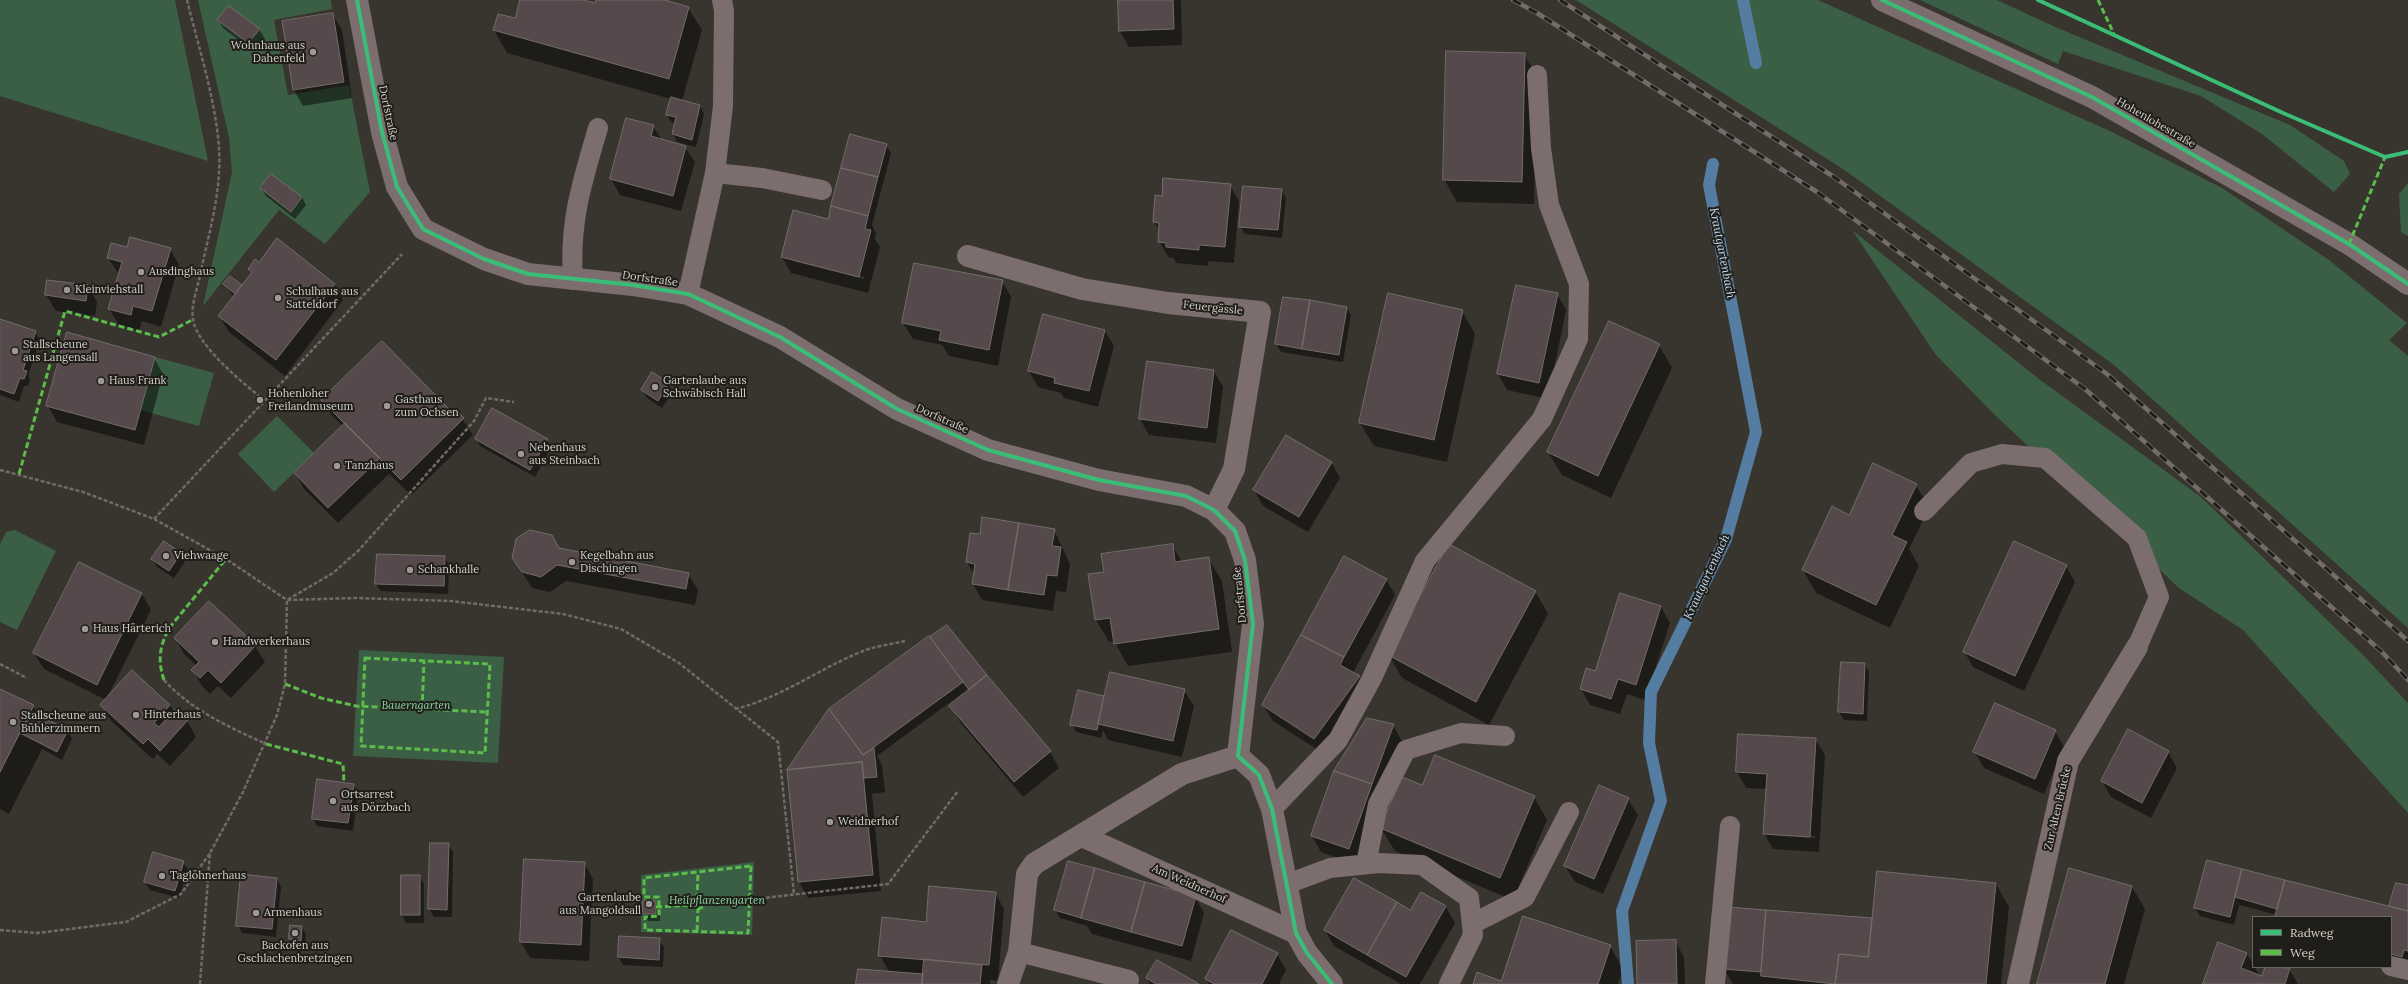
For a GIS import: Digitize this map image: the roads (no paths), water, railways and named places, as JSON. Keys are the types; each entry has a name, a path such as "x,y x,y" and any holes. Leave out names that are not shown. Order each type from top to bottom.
{"street":[{"name":"Dorfstraße","path":"356,0 382,132 395,180 423,229 484,259 528,274 573,280 633,285 688,294 780,337 897,409 988,450 1099,480 1186,496 1214,510 1235,531 1245,560 1253,624 1238,756"},
{"name":"Hohenlohestraße","path":"1882,0 2092,97 2349,244 2408,284"},
{"name":"Feuergässle","path":"968,256 1082,289 1168,303 1260,312 1234,469 1214,510"},
{"name":"Zur Alten Brücke","path":"2018,984 2068,761 2137,647"},
{"path":"1008,984 1019,952 1028,874 1034,864 1182,774 1238,756 1259,775 1272,809 1296,932 1307,954 1332,984"},
{"name":"Am Weidnerhof","path":"1082,836 1296,932"}],"lane":[{"path":"688,294 715,173 723,106 724,11 722,0"},
{"path":"1272,809 1338,740 1372,678 1425,561 1542,419 1578,339 1579,284 1549,205 1541,148 1537,75"},
{"path":"573,280 571,251 573,223 581,187 598,128"},
{"path":"715,173 762,178 822,190"},
{"path":"1924,511 1971,463 2002,454 2045,458 2137,538 2159,597 2137,647"},
{"path":"1366,864 1378,804 1406,750 1461,733 1505,736"},
{"path":"1472,924 1525,897 1569,812"},
{"path":"1715,984 1730,826"},
{"path":"1287,884 1330,868 1366,864 1422,865 1469,898 1473,935 1449,984"},
{"path":"1019,952 1129,980"},
{"path":"2392,966 2408,970"}],"waterway":[{"name":"Krautgartenbach","path":"1743,0 1756,63"},
{"name":"Krautgartenbach","path":"1628,984 1622,911 1661,801 1649,743 1651,692 1726,539 1756,432 1709,185 1713,164"}],"railway":[{"path":"1513,0 1537,13 1817,192 2085,389 2381,651 2408,680"},
{"path":"1560,0 1834,177 2107,374 2408,641"}],"place":[{"name":"Wohnhaus aus Dahenfeld","path":"313,52"},
{"name":"Ausdinghaus","path":"141,272"},
{"name":"Kleinviehstall","path":"67,290"},
{"name":"Schulhaus aus Satteldorf","path":"278,298"},
{"name":"Stallscheune aus Langensall","path":"15,351"},
{"name":"Haus Frank","path":"101,381"},
{"name":"Gartenlaube aus Schwäbisch Hall","path":"655,387"},
{"name":"Hohenloher Freilandmuseum","path":"260,400"},
{"name":"Gasthaus zum Ochsen","path":"387,406"},
{"name":"Nebenhaus aus Steinbach","path":"521,454"},
{"name":"Tanzhaus","path":"337,466"},
{"name":"Viehwaage","path":"166,556"},
{"name":"Kegelbahn aus Dischingen","path":"572,562"},
{"name":"Schankhalle","path":"410,570"},
{"name":"Haus Härterich","path":"85,629"},
{"name":"Handwerkerhaus","path":"215,642"},
{"name":"Hinterhaus","path":"136,715"},
{"name":"Stallscheune aus Bühlerzimmern","path":"13,722"},
{"name":"Ortsarrest aus Dörzbach","path":"333,801"},
{"name":"Weidnerhof","path":"830,822"},
{"name":"Taglöhnerhaus","path":"162,876"},
{"name":"Gartenlaube aus Mangoldsall","path":"649,904"},
{"name":"Armenhaus","path":"256,913"},
{"name":"Backofen aus Gschlachenbretzingen","path":"295,933"}],"park label":[{"name":"Bauerngarten","path":"416,706"},
{"name":"Heilpflanzengarten","path":"717,901"}]}
